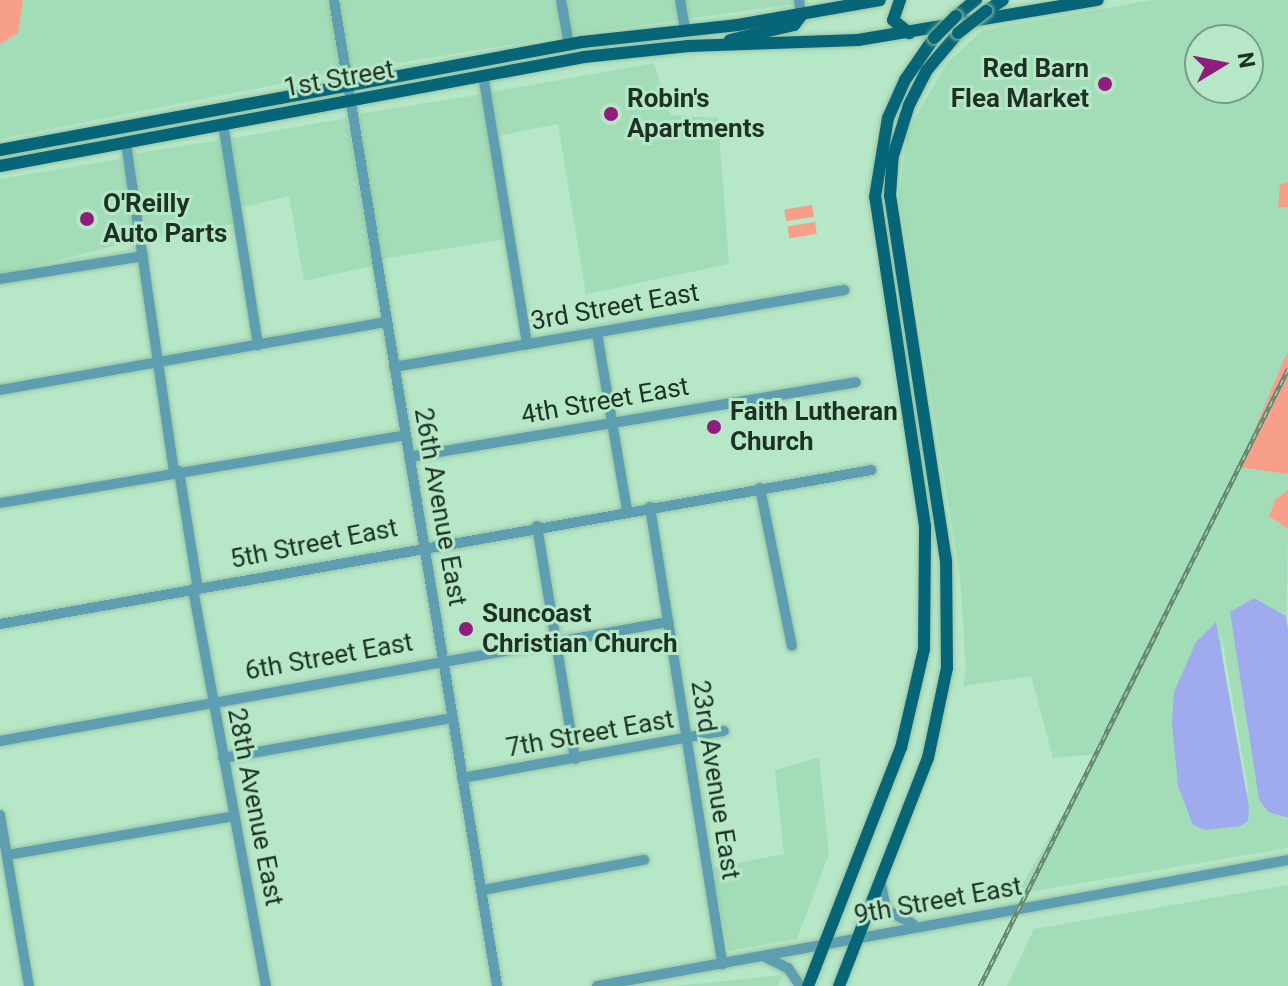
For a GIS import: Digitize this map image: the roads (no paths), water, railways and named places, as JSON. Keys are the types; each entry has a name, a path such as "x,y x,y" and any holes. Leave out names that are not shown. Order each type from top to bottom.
{"main road":[{"path":"538,64 566,54 676,38 685,29 801,16 880,0"},
{"path":"900,0 893,20 909,33"},
{"path":"808,986 901,748 924,649 925,526 875,197 888,118 905,80 934,38 976,0"},
{"path":"839,986 881,884 938,724 949,618 942,533 893,235 891,169 914,94 958,33 1003,0"},
{"path":"685,29 694,40 713,45 816,43 909,33 1098,0"},
{"path":"713,45 794,25 801,16"},
{"name":"1st Street","path":"0,150 347,83 569,45 685,29"},
{"name":"1st Street","path":"3,165 538,64 713,45"},
{"path":"126,143 133,135 199,121 219,110"},
{"path":"3,165 31,152 105,139 111,130"}],"street":[{"name":"26th Avenue East","path":"334,0 497,986"},
{"path":"561,0 569,45"},
{"path":"680,0 685,29"},
{"path":"799,0 801,16"},
{"path":"483,75 527,344"},
{"path":"223,124 258,345"},
{"name":"28th Avenue East","path":"126,143 213,701 266,986"},
{"path":"0,279 143,256"},
{"name":"3rd Street East","path":"394,367 844,290"},
{"path":"0,390 387,322"},
{"path":"597,333 627,511"},
{"name":"4th Street East","path":"409,457 856,382"},
{"path":"0,503 176,471 405,435"},
{"name":"5th Street East","path":"0,624 537,526 872,470"},
{"path":"760,488 792,646"},
{"name":"23rd Avenue East","path":"650,507 722,964"},
{"path":"537,526 575,759"},
{"name":"6th Street East","path":"0,741 443,659 668,622"},
{"path":"223,758 452,718"},
{"name":"7th Street East","path":"462,778 724,731"},
{"path":"0,815 29,986"},
{"path":"7,855 234,816"},
{"path":"483,890 644,860"},
{"name":"9th Street East","path":"597,986 1288,860"},
{"path":"881,884 892,917 927,924"},
{"path":"765,957 788,968 800,986"}],"water":[{"path":"1254,598 1286,616 1288,818 1268,812 1259,799 1230,612"},
{"path":"1216,622 1249,807 1248,821 1241,826 1205,830 1193,825 1178,786 1172,723 1174,692 1196,642"}],"railway":[{"path":"980,986 1288,369"}],"place":[{"name":"Red Barn Flea Market","path":"1105,84"},
{"name":"Robin's Apartments","path":"611,114"},
{"name":"O'Reilly Auto Parts","path":"87,219"},
{"name":"Faith Lutheran Church","path":"714,427"},
{"name":"Suncoast Christian Church","path":"466,629"}]}
